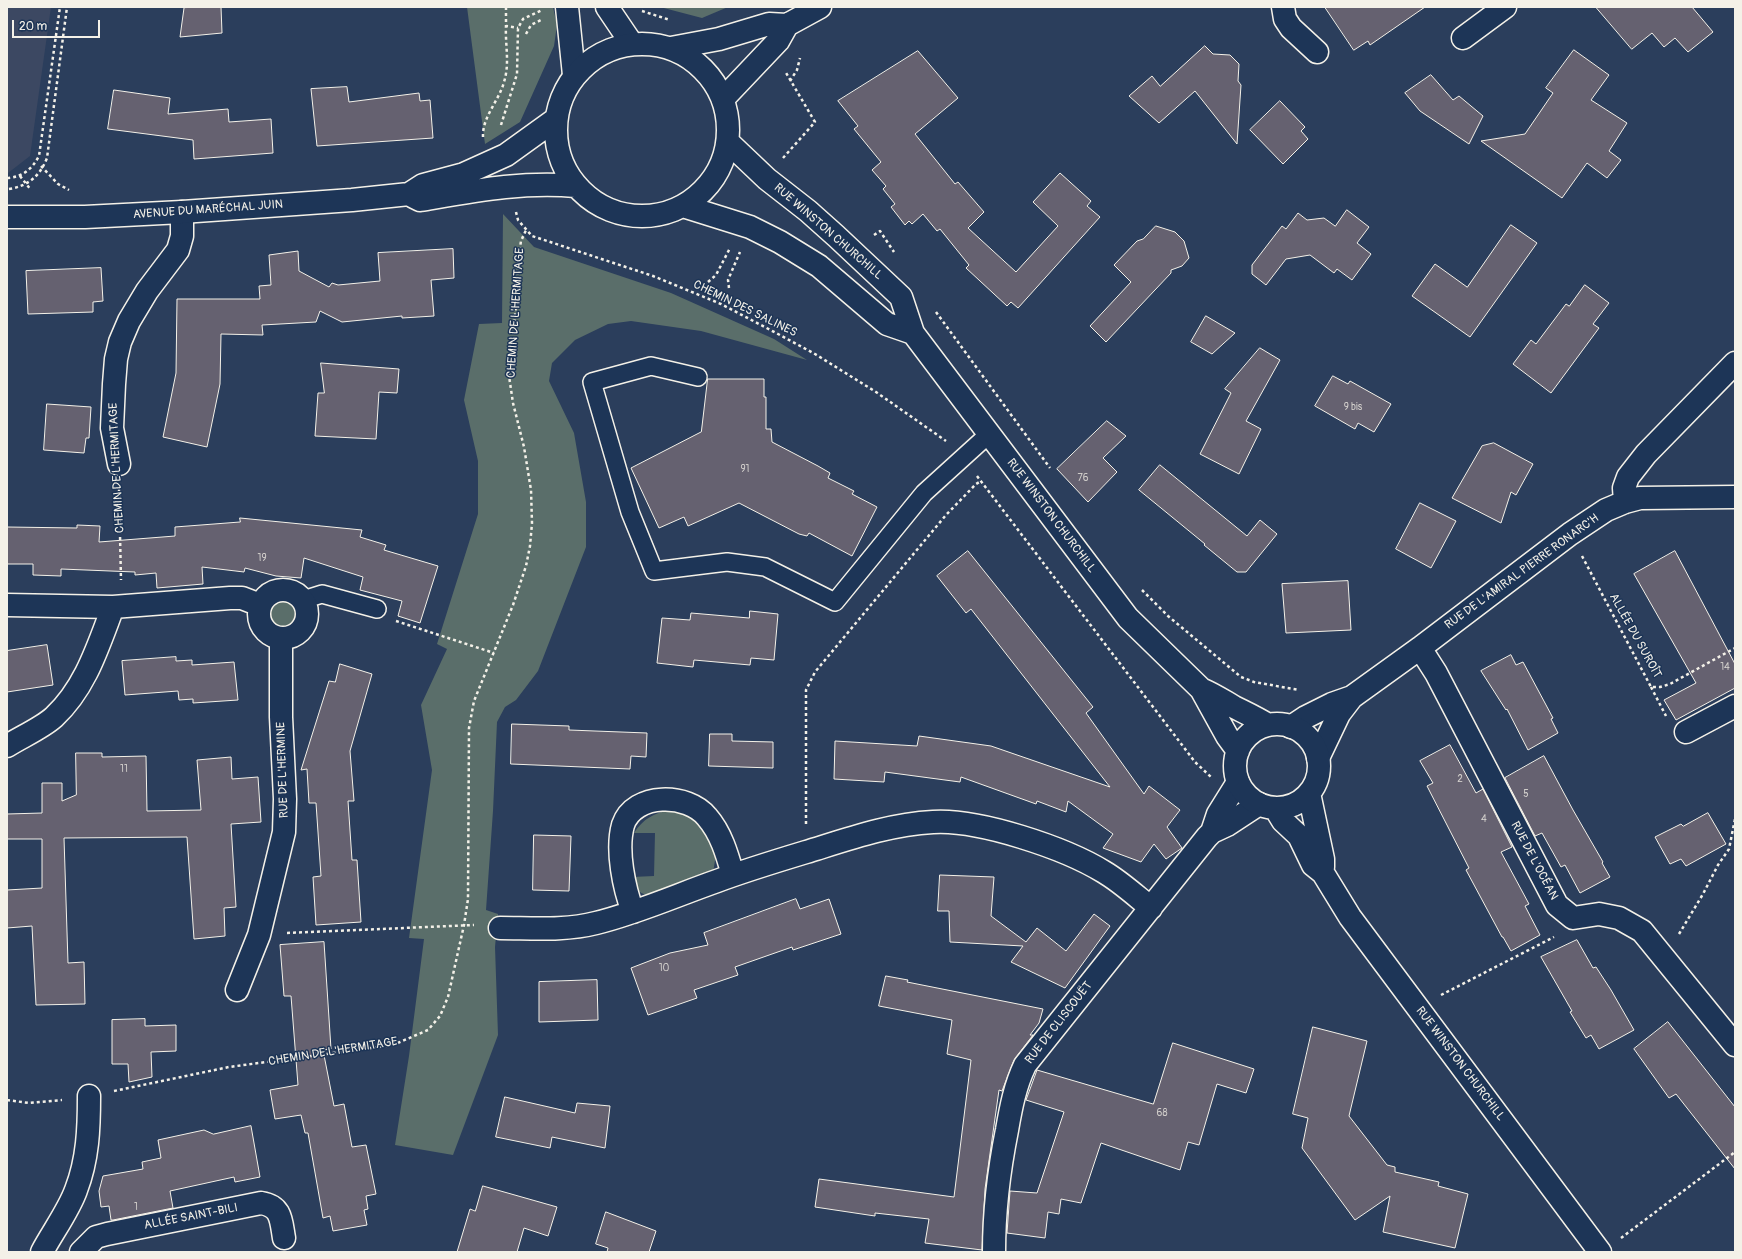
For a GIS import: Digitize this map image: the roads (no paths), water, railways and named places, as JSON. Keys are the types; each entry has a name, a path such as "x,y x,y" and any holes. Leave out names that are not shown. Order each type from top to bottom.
{"street":[{"path":"607,7 632,44"},
{"path":"671,48 693,60 711,77 723,99 728,121 728,142 723,162 714,180 700,195 683,206 665,214 646,217 626,215 607,209 591,200 576,186 566,172 559,155 555,137 556,119 562,96 574,75 600,54 632,44 671,48 719,39 769,24 787,25 820,7"},
{"path":"1283,7 1285,19 1291,28 1317,52"},
{"path":"1463,38 1505,7"},
{"path":"557,8 574,75"},
{"path":"723,99 778,41 787,25"},
{"name":"AVENUE DU MARÉCHAL JUIN","path":"7,217 85,217 182,212 352,200 409,194 424,184 464,174 506,155 556,119"},
{"name":"RUE WINSTON CHURCHILL","path":"728,142 767,179 808,211 836,236 901,297 913,333 1128,618 1201,689 1227,736 1238,751"},
{"name":"AVENUE DU MARÉCHAL JUIN","path":"409,194 420,200 501,186 532,184 576,186"},
{"path":"683,206 750,227 780,242 819,266 887,324 913,333"},
{"name":"CHEMIN DE L'HERMITAGE","path":"119,464 112,428 116,359 120,342 129,321 147,291 178,250 182,236 182,212"},
{"path":"1625,502 1624,488 1628,477 1646,454 1735,362"},
{"name":"RUE DE L'AMIRAL PIERRE RONARC'H","path":"1291,727 1306,717 1332,704 1352,697 1420,648 1570,534 1606,510 1625,502 1640,498 1735,497"},
{"path":"280,589 289,590 297,594 303,600 307,609 306,620 302,629 288,638 274,637 266,632 260,624 258,615 260,605 264,598 271,592 280,589"},
{"path":"7,605 113,607 242,598 260,605"},
{"path":"7,746 53,718 73,696 92,664 113,607"},
{"name":"RUE DE L'HERMINE","path":"237,990 259,935 284,832 285,798 281,717 281,638"},
{"name":"RUE DE L'OCÉAN","path":"1420,648 1436,673 1557,905 1574,918 1598,914 1619,918 1642,931 1735,1045"},
{"name":"RUE WINSTON CHURCHILL","path":"1201,689 1216,695 1234,707 1252,715 1268,725"},
{"name":"RUE DE L'AMIRAL PIERRE RONARC'H","path":"1318,758 1339,714 1352,697"},
{"path":"1686,732 1735,706"},
{"path":"1280,724 1291,727 1304,734 1313,745 1318,758 1317,776 1309,793 1300,801 1288,806 1267,806 1243,791 1238,782 1235,772 1235,761 1238,751 1250,734 1268,725 1280,724"},
{"name":"RUE DE CLISCOUËT","path":"1212,832 1218,814 1238,782"},
{"name":"RUE WINSTON CHURCHILL","path":"1309,793 1323,859 1323,873"},
{"path":"633,912 627,896 622,859 621,842 624,824 633,810 652,800 673,798 688,802 700,809 708,817 722,842 733,875"},
{"name":"RUE WINSTON CHURCHILL","path":"1267,806 1299,836 1313,865 1323,873 1350,917 1420,1010 1609,1246"},
{"name":"RUE DE CLISCOUËT","path":"994,1252 995,1213 1000,1162 1012,1099 1025,1065 1151,908 1188,858 1212,832 1267,806"},
{"path":"500,928 560,928 595,923 633,912 733,875 855,837 905,824 935,822 965,823 1030,840 1070,855 1104,872 1151,908"},
{"path":"42,1252 76,1192 82,1174 89,1128 89,1096"},
{"name":"ALLÉE SAINT-BILI","path":"81,1252 96,1238 107,1234 261,1203 270,1204 275,1208 280,1216 284,1238"}],"lane":[{"path":"698,377 651,366 592,382 630,512 654,571 727,562 765,567 835,602 924,493 989,434"},
{"path":"303,600 322,594 377,609"}]}
